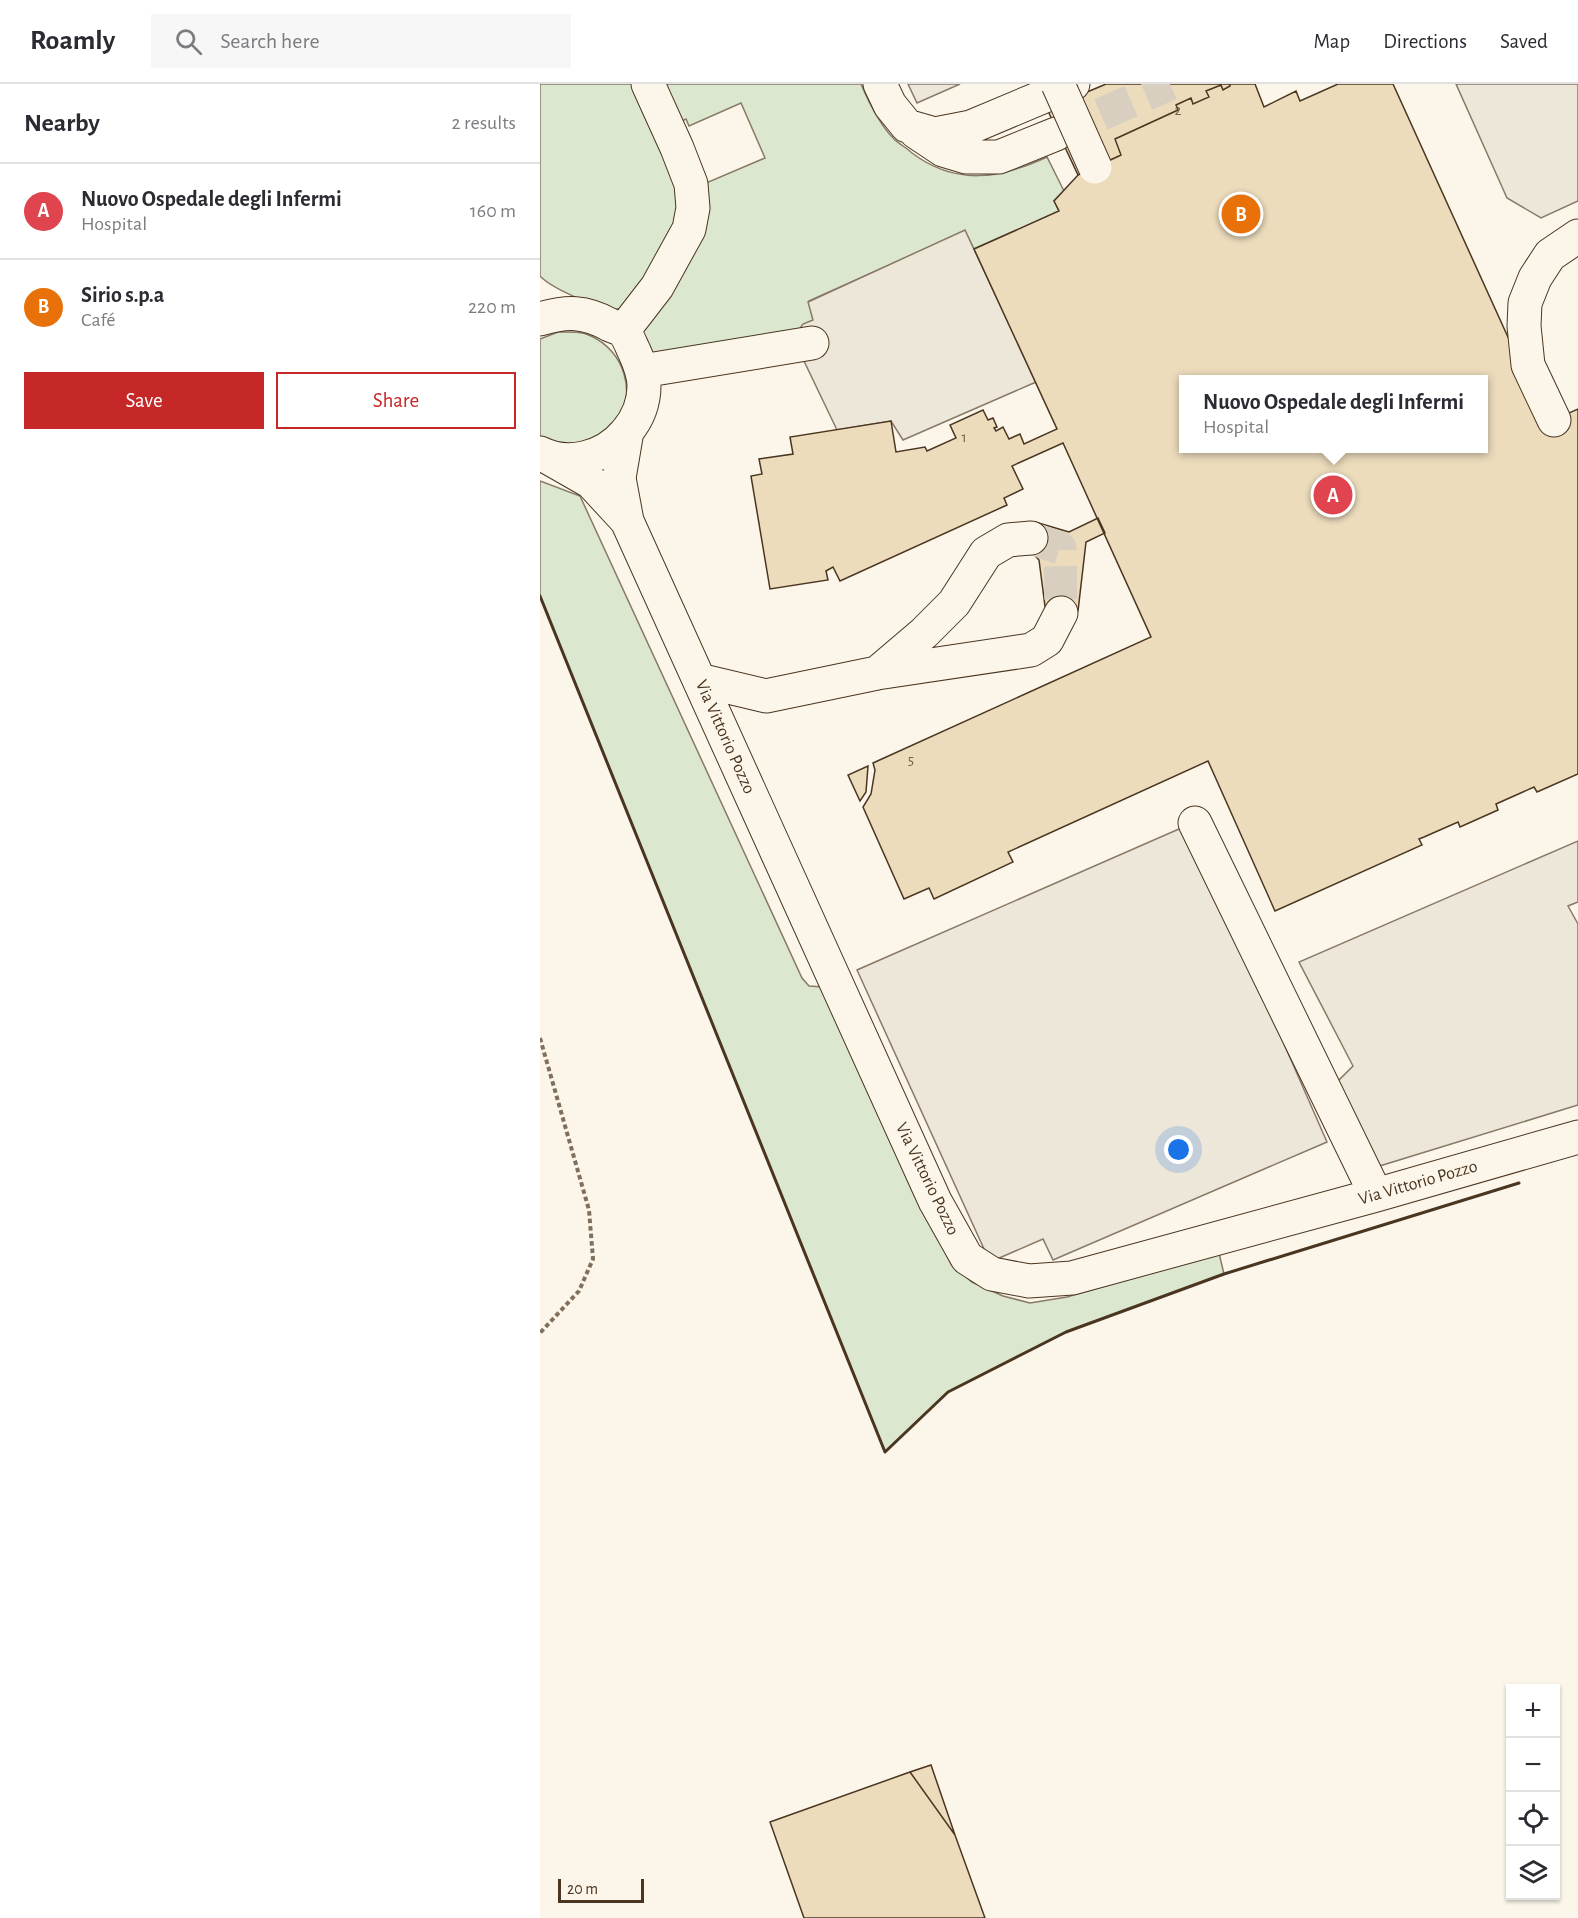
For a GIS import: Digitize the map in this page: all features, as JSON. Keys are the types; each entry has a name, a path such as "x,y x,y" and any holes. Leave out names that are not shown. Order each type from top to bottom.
{"lane":[{"path":"623,331 657,287 689,229 693,208 691,184 648,84"},
{"path":"880,84 890,105 907,126 943,150 966,157 999,157 1056,134"},
{"path":"1058,84 1095,167"},
{"path":"907,126 935,134 971,127 1073,84"},
{"path":"1554,420 1528,365 1524,326 1525,303 1535,278 1550,255 1578,236"},
{"path":"544,455 572,460 597,455 616,444 641,408 644,386 640,364 623,331 598,318 549,309"},
{"path":"642,371 812,343"},
{"name":"Via Vittorio Pozzo","path":"627,431 619,478 627,520 935,1201 967,1258 992,1274 1029,1281 1072,1278 1376,1196 1578,1137"},
{"name":"Via Vittorio Pozzo","path":"544,455 591,482 627,520"},
{"path":"877,674 954,603 986,553 1008,540 1031,538"},
{"path":"699,680 766,696 877,674 1031,650 1047,640 1060,613"},
{"path":"1195,823 1376,1196"}],"path":[{"path":"540,1038 589,1210 593,1258 579,1291 540,1333"}],"green space":[{"path":"540,84 634,84 678,183 676,227 626,306 621,308 605,308 585,301 554,286 540,276"},
{"path":"663,84 861,84 879,120 894,139 928,164 945,171 961,175 995,174 1047,157 1064,191 1054,201 1059,211 974,249 965,231 809,301 813,320 793,338 655,359 642,332 706,183 765,158 741,103 689,126 686,119 682,121"},
{"path":"558,332 583,333 602,343 612,352 624,374 626,398 623,411 615,426 592,445 540,442 540,339"},
{"path":"540,481 580,496 802,978 809,986 823,987 951,1264 972,1282 1003,1296 1030,1303 1067,1297 1219,1253 1224,1274 1066,1332 948,1392 885,1452 540,596"}],"shaded area":[{"path":"908,84 960,84 917,103"},
{"path":"1456,84 1578,84 1578,201 1541,218 1507,198"},
{"path":"965,230 1036,382 903,440 891,421 837,430 793,338 803,324 813,320 808,302"},
{"path":"1188,825 1327,1142 1053,1260 1043,1239 990,1262 857,970"},
{"path":"1578,841 1578,902 1568,906 1578,924 1578,1105 1373,1168 1332,1087 1353,1066 1299,962"}],"building":[{"path":"1106,84 1230,84 1230,86 1223,90 1221,85 1206,91 1209,97 1193,104 1191,98 1176,105 1178,110 1115,139 1121,155 1078,175 1047,109"},
{"path":"1230,84 1255,84 1264,107 1296,91 1300,101 1338,84 1393,84 1547,423 1578,409 1578,774 1537,792 1534,787 1496,804 1498,810 1460,827 1458,822 1419,839 1422,845 1275,911 1208,761 1008,852 1013,862 934,899 929,888 904,899 863,807 871,794 875,770 873,763 1151,637 1063,443 1012,466 1023,489 1004,498 1007,505 840,581 833,567 826,571 828,580 770,589 751,476 762,474 759,459 793,454 790,437 891,421 896,452 925,447 927,451 956,438 950,425 983,410 988,420 993,418 997,427 994,428 996,431 1003,427 1009,439 1020,434 1024,444 1057,429 974,249 1059,211 1054,201 1078,175 1121,155 1115,139 1178,110 1176,105 1191,98 1193,104 1209,97 1206,91 1221,85 1223,90"},
{"path":"1098,518 1105,533 1086,542 1078,611 1046,614 1039,560 1028,548 1035,522 1069,532"},
{"path":"868,766 866,792 860,801 848,775"},
{"path":"931,1765 955,1835 910,1772"},
{"path":"910,1772 955,1835 985,1918 804,1918 770,1822"}],"tunnel":[{"path":"1056,134 1170,84"},
{"path":"1031,538 1060,548 1061,613"}],"wall":[{"path":"540,596 885,1452 948,1392 1066,1332 1224,1274 1519,1183"}],"place":[{"name":"Sirio s.p.a","path":"1241,214"},
{"name":"Nuovo Ospedale degli Infermi","path":"1333,495"}]}
